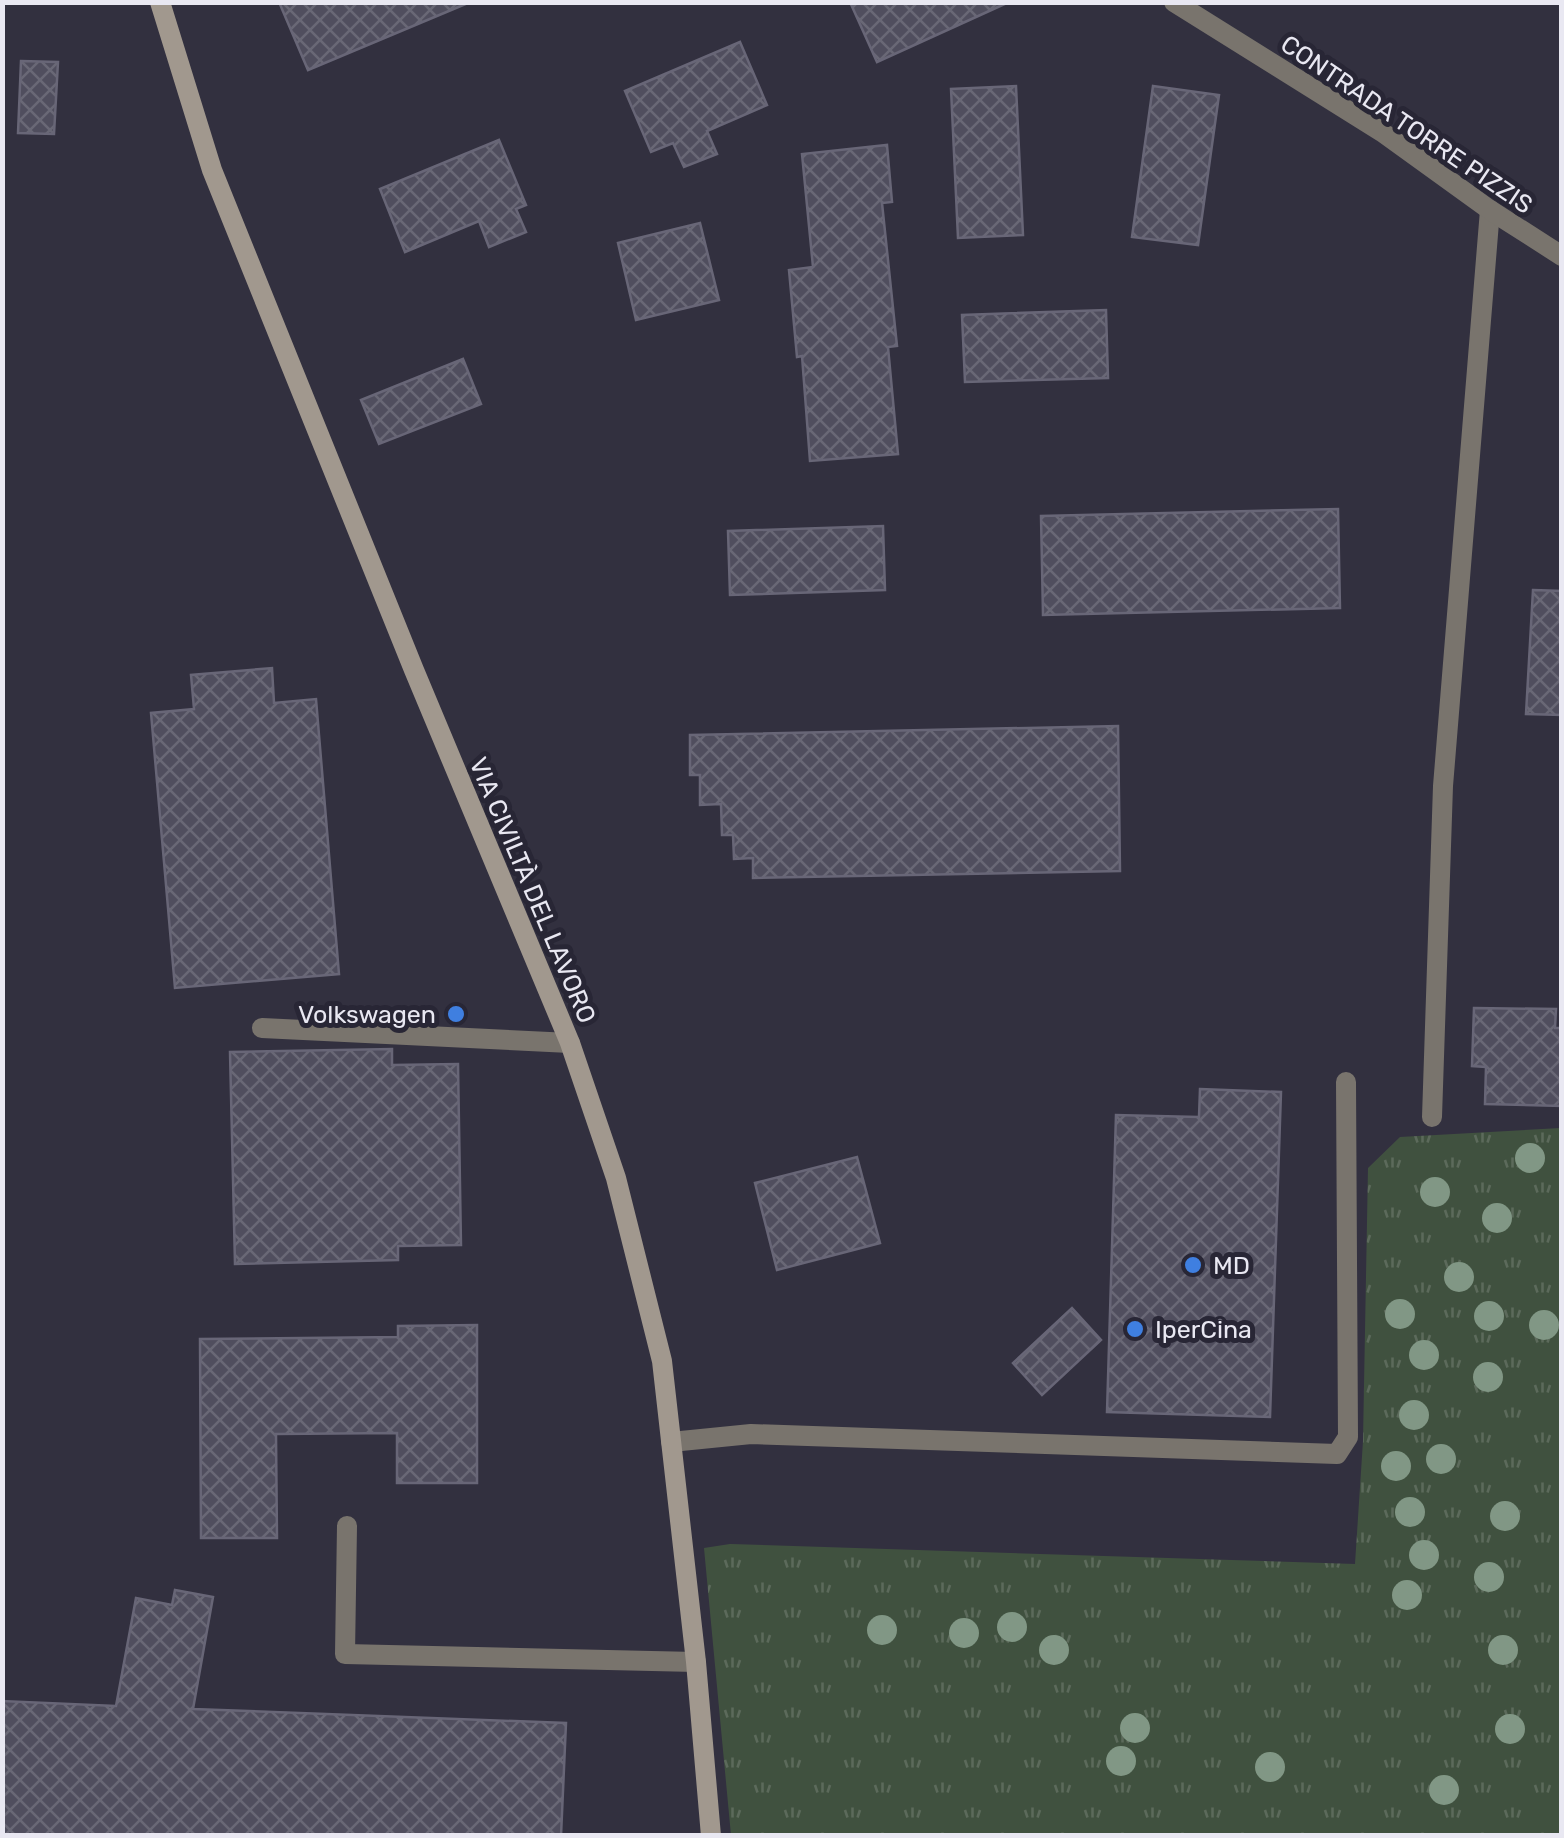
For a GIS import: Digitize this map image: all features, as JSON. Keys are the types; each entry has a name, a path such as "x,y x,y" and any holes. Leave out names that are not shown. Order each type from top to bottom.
{"main road":[{"name":"VIA CIVILTÀ DEL LAVORO","path":"160,2 212,170 570,1043 616,1178 662,1362 711,1836"}],"street":[{"name":"CONTRADA TORRE PIZZIS","path":"1174,2 1382,132 1562,256"},
{"path":"1432,1118 1443,786 1490,210"},
{"path":"262,1028 570,1043"},
{"path":"671,1442 751,1434 1338,1454 1348,1437 1346,1082"},
{"path":"347,1526 345,1654 696,1662"}],"green space":[{"path":"1561,1128 1561,1835 731,1835 704,1548 730,1544 1355,1564 1363,1441 1368,1168 1400,1137"}],"building":[{"path":"279,2 467,2 468,3 308,70"},
{"path":"850,2 1009,2 877,62"},
{"path":"740,42 767,105 707,131 717,154 684,167 673,143 651,152 625,91"},
{"path":"21,61 58,62 54,134 18,133"},
{"path":"1016,86 1023,235 958,238 951,89"},
{"path":"1153,86 1219,95 1198,245 1132,237"},
{"path":"499,140 526,205 516,209 526,232 489,247 479,221 405,252 380,189"},
{"path":"887,145 892,202 882,203 897,346 888,347 898,454 810,461 802,356 797,357 789,270 813,267 802,154"},
{"path":"700,223 719,300 636,320 618,243"},
{"path":"1106,310 1108,378 965,382 962,315"},
{"path":"463,359 481,404 379,444 361,400"},
{"path":"1338,509 1340,608 1043,615 1041,516"},
{"path":"883,526 885,590 730,595 728,531"},
{"path":"1533,590 1562,591 1562,715 1526,714"},
{"path":"272,668 274,703 316,699 339,974 175,988 151,713 194,709 191,675"},
{"path":"1118,726 1120,871 753,878 753,858 734,859 733,835 722,835 721,804 700,805 700,775 690,775 690,735"},
{"path":"1474,1008 1556,1009 1555,1028 1562,1028 1562,1106 1485,1104 1486,1067 1472,1066"},
{"path":"392,1049 392,1065 458,1064 461,1245 398,1246 398,1260 235,1264 230,1052"},
{"name":"MD","path":"1200,1089 1281,1092 1270,1417 1107,1412 1116,1115 1199,1117"},
{"path":"857,1157 880,1243 777,1270 755,1183"},
{"path":"1072,1308 1101,1340 1042,1395 1013,1363"},
{"path":"477,1325 477,1483 397,1483 397,1433 276,1434 277,1538 201,1538 200,1339 398,1337 398,1326"},
{"path":"175,1590 213,1597 193,1709 566,1723 561,1836 2,1836 2,1701 116,1706 136,1598 172,1605"}],"place":[{"name":"Volkswagen","path":"456,1014"},
{"name":"MD","path":"1193,1265"},
{"name":"IperCina","path":"1135,1329"}]}
